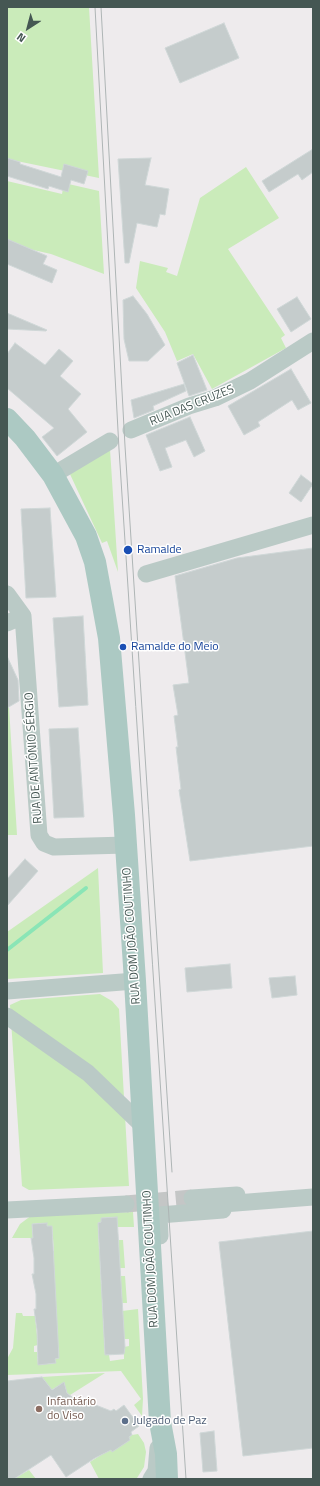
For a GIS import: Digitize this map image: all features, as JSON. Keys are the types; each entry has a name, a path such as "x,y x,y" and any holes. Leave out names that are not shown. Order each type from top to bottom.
{"main road":[{"name":"RUA DOM JOÃO COUTINHO","path":"7,419 25,438 53,475 86,536 95,562 109,638 126,845 135,981 160,1422 166,1454 167,1479"}],"street":[{"name":"RUA DAS CRUZES","path":"131,430 189,406 222,395 250,381 313,341"},
{"path":"53,475 110,441"},
{"path":"146,574 313,525"},
{"path":"7,594 23,616 7,623"},
{"name":"RUA DE ANTÓNIO SÉRGIO","path":"23,616 39,835 44,843 54,847 126,845"},
{"path":"7,991 135,981"},
{"path":"7,1016 88,1073 143,1126"},
{"path":"151,1259 162,1259 158,1215 193,1205 313,1189"},
{"path":"193,1205 223,1210 223,1204 313,1197"},
{"path":"7,1210 126,1204"},
{"path":"151,1479 156,1470 160,1422"}],"green space":[{"path":"8,7 89,7 99,178 7,159"},
{"path":"246,167 279,218 228,249 285,335 281,338 286,348 212,389 193,354 177,361 165,332 136,288 140,261 168,268 166,272 177,276 200,198"},
{"path":"7,181 62,194 64,183 99,191 104,274 51,254 7,244"},
{"path":"110,449 118,572 107,541 102,543 69,472"},
{"path":"9,707 17,835 7,835 7,708"},
{"path":"98,868 103,973 7,979 7,932"},
{"path":"100,994 112,1001 119,1009 129,1186 29,1190 22,1186 10,1005 21,1000"},
{"path":"133,1212 134,1227 117,1227 117,1217 101,1218 101,1222 98,1223 99,1249 103,1249 100,1259 101,1284 106,1284 102,1294 105,1355 109,1355 110,1361 124,1359 124,1347 129,1346 129,1339 123,1339 122,1311 138,1309 143,1399 142,1416 134,1405 141,1399 121,1371 7,1375 7,1359 13,1348 16,1313 22,1313 23,1316 35,1316 38,1345 34,1346 34,1352 37,1352 38,1364 55,1363 55,1359 59,1358 48,1251 54,1251 52,1226 47,1226 47,1223 32,1224 33,1238 12,1238 20,1224 32,1215"},
{"path":"118,1240 123,1240 125,1268 119,1268"},
{"path":"120,1276 125,1276 127,1303 122,1303"},
{"path":"105,1373 70,1395 67,1393 64,1383 51,1390 42,1377"},
{"path":"138,1434 144,1443 146,1452 144,1467 137,1478 99,1479 90,1462 132,1435"},
{"path":"29,1470 36,1479 14,1479"}],"building":[{"path":"224,23 239,58 180,83 165,48"},
{"path":"313,149 313,172 302,180 298,174 269,192 262,181"},
{"path":"7,158 20,162 20,164 61,177 64,164 88,171 84,184 71,180 68,192 49,186 48,189 7,176"},
{"path":"151,158 145,185 169,189 165,215 160,214 157,227 137,223 129,263 125,263 118,159"},
{"path":"7,239 47,256 43,264 57,270 52,283 7,264"},
{"path":"133,296 147,314 165,345 148,361 129,361 124,339 123,300"},
{"path":"297,297 311,319 291,332 277,309"},
{"path":"7,313 47,330 7,329"},
{"path":"15,343 45,365 59,349 73,361 60,376 81,394 68,409 87,432 57,456 42,437 54,428 7,388 7,354"},
{"path":"193,355 207,390 189,396 177,363"},
{"path":"291,369 311,403 298,410 292,400 258,422 260,426 244,435 228,406"},
{"path":"184,384 186,391 153,406 154,410 134,418 131,400"},
{"path":"190,417 205,451 194,457 186,440 165,448 172,467 160,471 146,435"},
{"path":"301,475 313,484 301,502 289,493"},
{"path":"50,508 56,597 26,598 21,509"},
{"path":"313,548 313,846 190,861 179,790 181,789 174,716 178,715 173,685 189,683 175,576 237,558"},
{"path":"83,616 88,705 59,707 53,618"},
{"path":"7,656 18,680 19,701 7,708"},
{"path":"78,728 84,817 54,818 49,729"},
{"path":"25,859 38,871 7,906 7,879"},
{"path":"230,964 232,988 187,992 185,968"},
{"path":"295,976 297,995 272,998 269,978"},
{"path":"117,1217 125,1347 124,1354 105,1355 98,1223 101,1222 101,1218"},
{"path":"47,1223 47,1226 52,1226 59,1358 55,1359 56,1363 38,1365 37,1330 34,1309 36,1309 36,1294 32,1274 34,1274 34,1258 31,1238 33,1238 32,1224"},
{"path":"313,1231 313,1448 243,1456 219,1242"},
{"path":"42,1377 52,1390 64,1382 67,1393 72,1397 84,1401 89,1398 93,1404 111,1411 114,1409 116,1411 124,1405 139,1426 131,1432 132,1435 129,1437 130,1440 112,1452 111,1450 95,1458 66,1477 51,1455 14,1479 7,1479 7,1381"},
{"path":"214,1431 217,1471 203,1472 200,1433"}],"waterway":[{"path":"7,950 86,888"}],"tunnel":[{"path":"126,1204 192,1198"}],"tram line":[{"path":"95,7 119,449 186,1479"},
{"path":"101,7 125,446 172,1172"}],"place":[{"name":"Ramalde","path":"128,550"},
{"name":"Ramalde do Meio","path":"123,647"},
{"name":"Infantário do Viso","path":"39,1409"},
{"name":"Julgado de Paz","path":"125,1421"}]}
